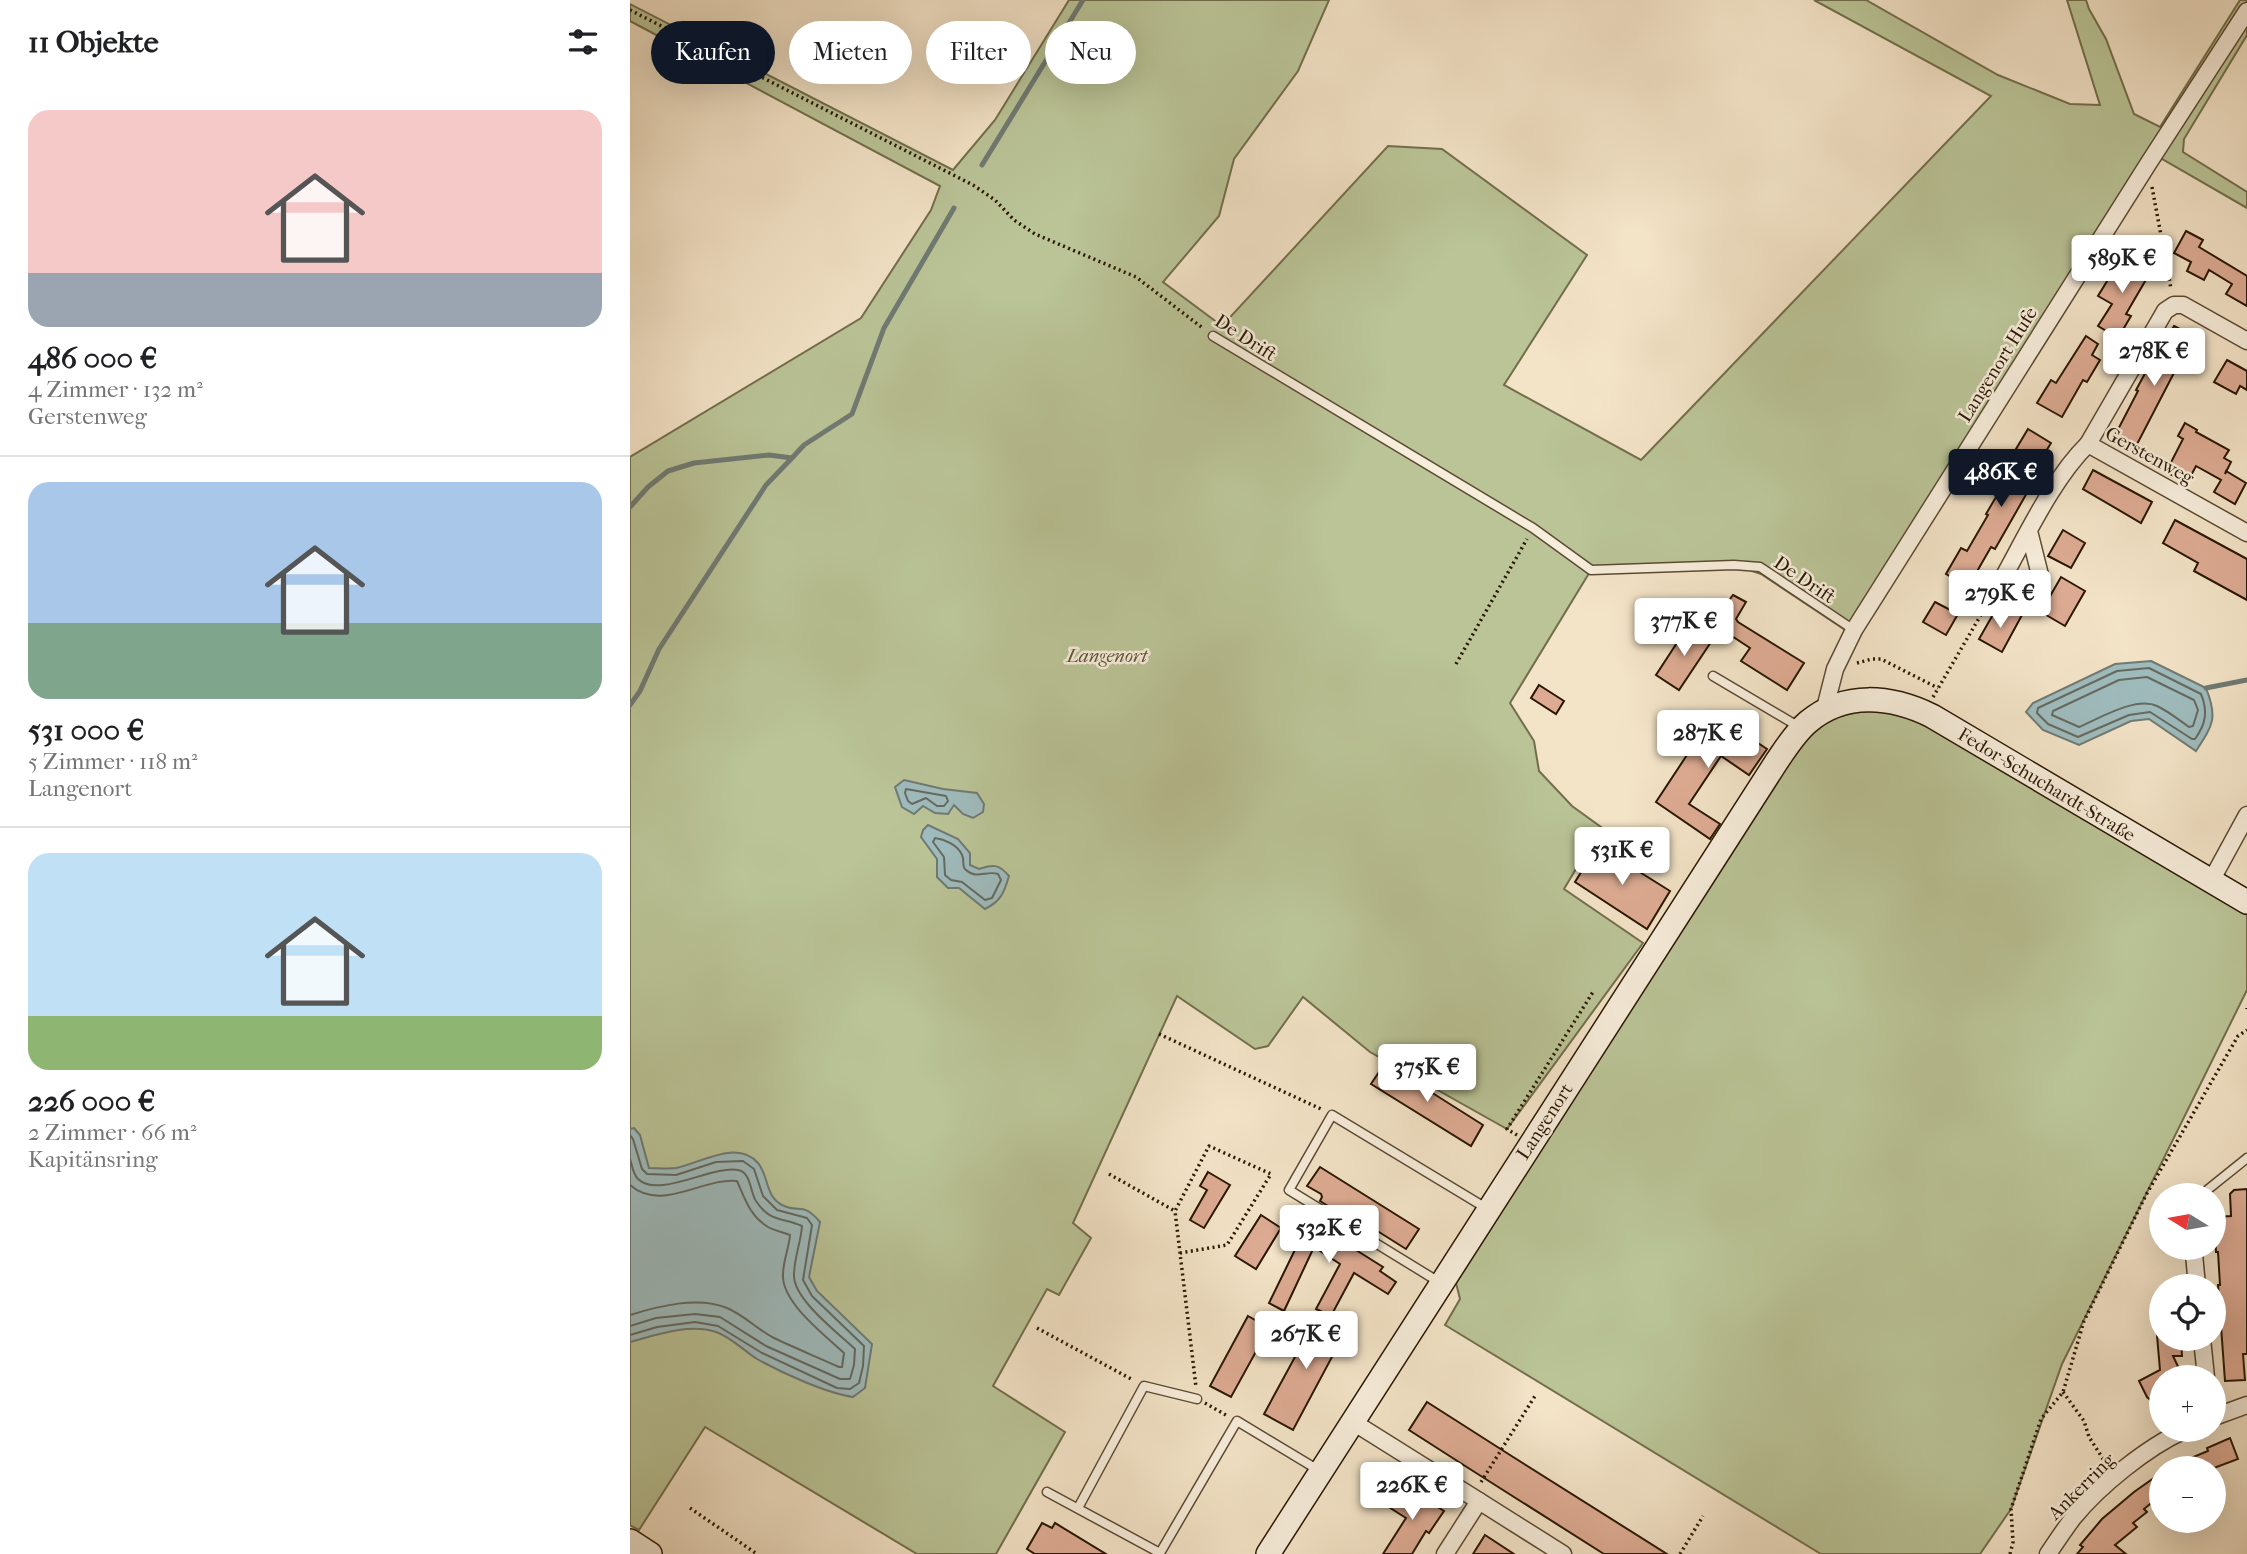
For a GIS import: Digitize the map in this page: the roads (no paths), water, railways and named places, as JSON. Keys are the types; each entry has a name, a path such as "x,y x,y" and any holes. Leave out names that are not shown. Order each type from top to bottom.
{"street":[{"name":"Langenort Hufe","path":"1831,709 1835,669 1854,630 2247,11"},
{"path":"2088,444 2165,312 2174,304 2183,305 2247,341"},
{"name":"Gerstenweg","path":"2029,531 2040,579 2027,603 2021,605 2001,593 1999,585 2029,531 2070,461 2088,444 2247,533"},
{"name":"Fedor-Schuchardt-Straße","path":"1831,709 1860,700 1885,700 1909,705 2247,902"},
{"name":"Langenort","path":"1268,1554 1777,761 1801,729 1831,709"},
{"path":"2211,881 2247,815"},
{"path":"2226,1413 2247,1405"},
{"path":"1353,1422 1563,1554"},
{"name":"Ankerring","path":"2048,1554 2074,1517 2114,1478 2163,1442"},
{"path":"1445,1554 1476,1498"},
{"path":"630,1541 650,1554"}],"lane":[{"name":"De Drift","path":"1213,336 1533,528 1591,570 1734,565 1760,567 1854,630"},
{"path":"1713,676 1801,729"},
{"path":"1441,1283 1289,1190 1332,1115 1488,1209"},
{"path":"2217,1183 2247,1158"},
{"path":"1078,1508 1144,1386 1197,1399"},
{"path":"1047,1492 1160,1553 1237,1421 1320,1471"}],"water":[{"path":"2151,661 2206,688 2212,707 2212,721 2196,751 2149,719 2131,721 2079,745 2043,730 2026,712 2033,703 2115,664"},
{"path":"904,780 977,793 984,804 983,812 973,818 963,814 954,805 948,814 935,813 923,806 914,814 902,807 895,787"},
{"path":"928,825 958,839 970,853 970,865 979,869 996,866 1009,876 995,903 985,909 959,888 948,888 937,877 937,859 921,837"},
{"path":"634,1128 640,1135 649,1168 676,1168 718,1155 740,1153 758,1163 777,1201 788,1207 805,1210 820,1222 809,1277 817,1291 872,1344 865,1388 853,1397 817,1387 757,1359 722,1334 706,1330 673,1331 630,1342 630,1129"}],"waterway":[{"path":"982,165 1083,0"},
{"path":"630,507 648,487 668,471 694,463 769,455 792,458 804,445 852,414 884,328 954,208"},
{"path":"630,705 640,691 659,649 766,485 792,458"},
{"path":"2206,688 2247,680"}]}
